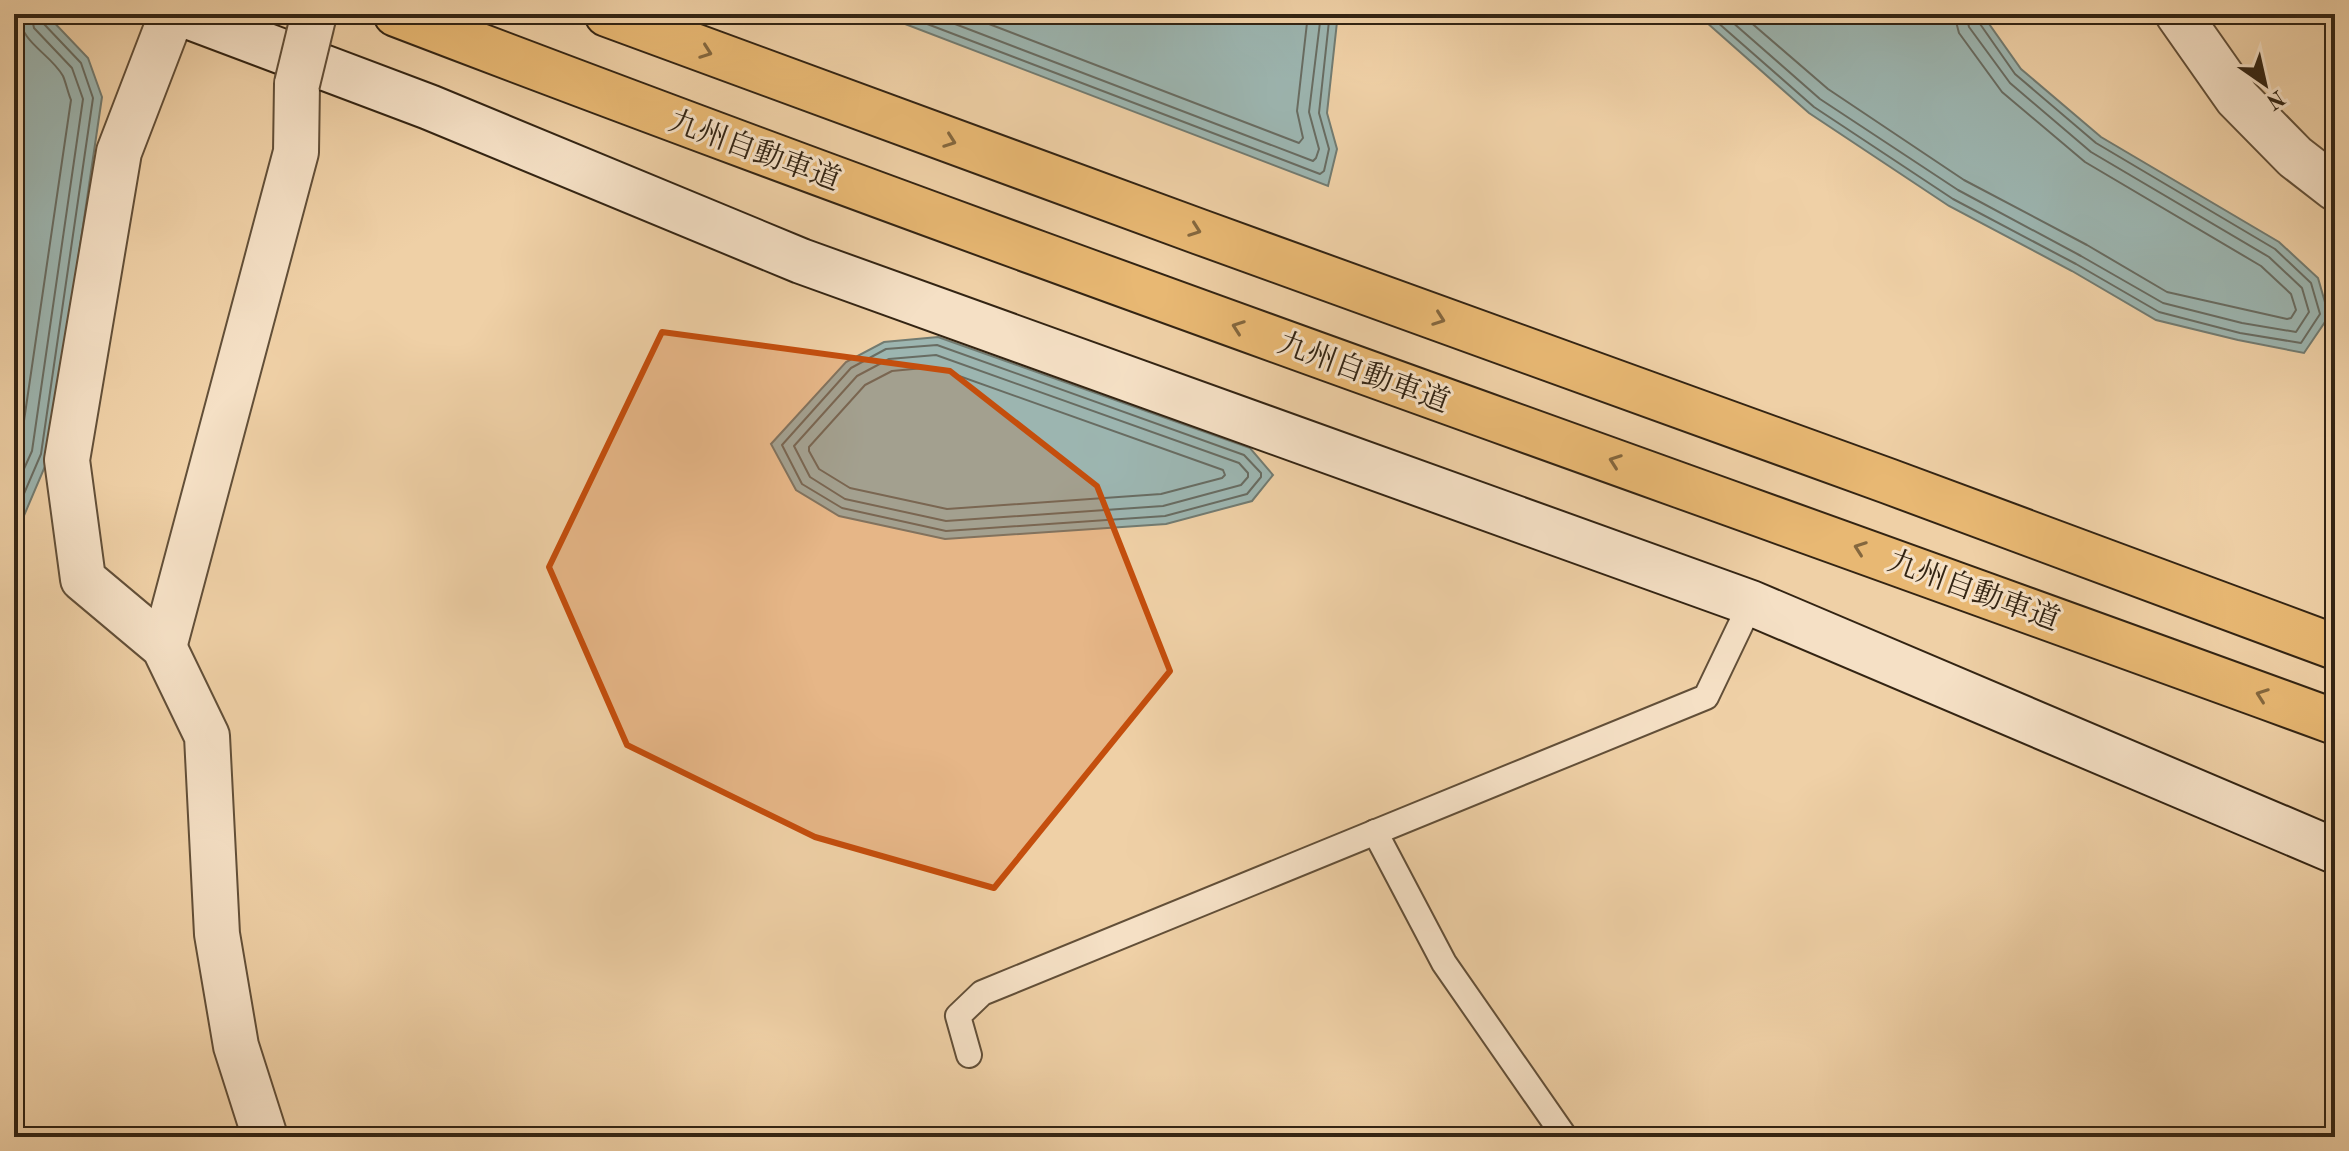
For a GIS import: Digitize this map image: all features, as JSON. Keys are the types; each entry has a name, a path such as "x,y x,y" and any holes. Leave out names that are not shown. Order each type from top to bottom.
{"highway":[{"name":"九州自動車道","path":"396,14 673,120 1168,302 1842,542 2335,722"},
{"path":"607,14 2335,647"}],"street":[{"path":"172,14 119,152 67,460 83,579 164,647 207,736 217,934 236,1046 265,1137"},
{"path":"182,14 429,107 801,261 1751,603 2335,851"},
{"path":"164,647 296,152 297,84 314,14"},
{"path":"2178,14 2237,98 2295,157 2335,188"}],"lane":[{"path":"969,1055 958,1016 982,993 1706,697 1751,603"},
{"path":"1375,832 1444,963 1565,1137"}],"highlighted area":[{"path":"662,332 950,371 1097,486 1170,671 994,888 815,837 627,745 549,567"}],"water":[{"path":"14,14 46,14 88,58 102,97 49,457 14,539"},
{"path":"879,14 1340,14 1327,113 1337,149 1328,186"},
{"path":"1697,14 1982,14 2021,69 2101,137 2279,242 2318,278 2329,316 2304,353 2156,320 1949,206 1809,113"},
{"path":"938,337 1250,448 1273,475 1252,501 1166,524 945,539 839,516 796,490 771,444 846,362 884,342"}]}
